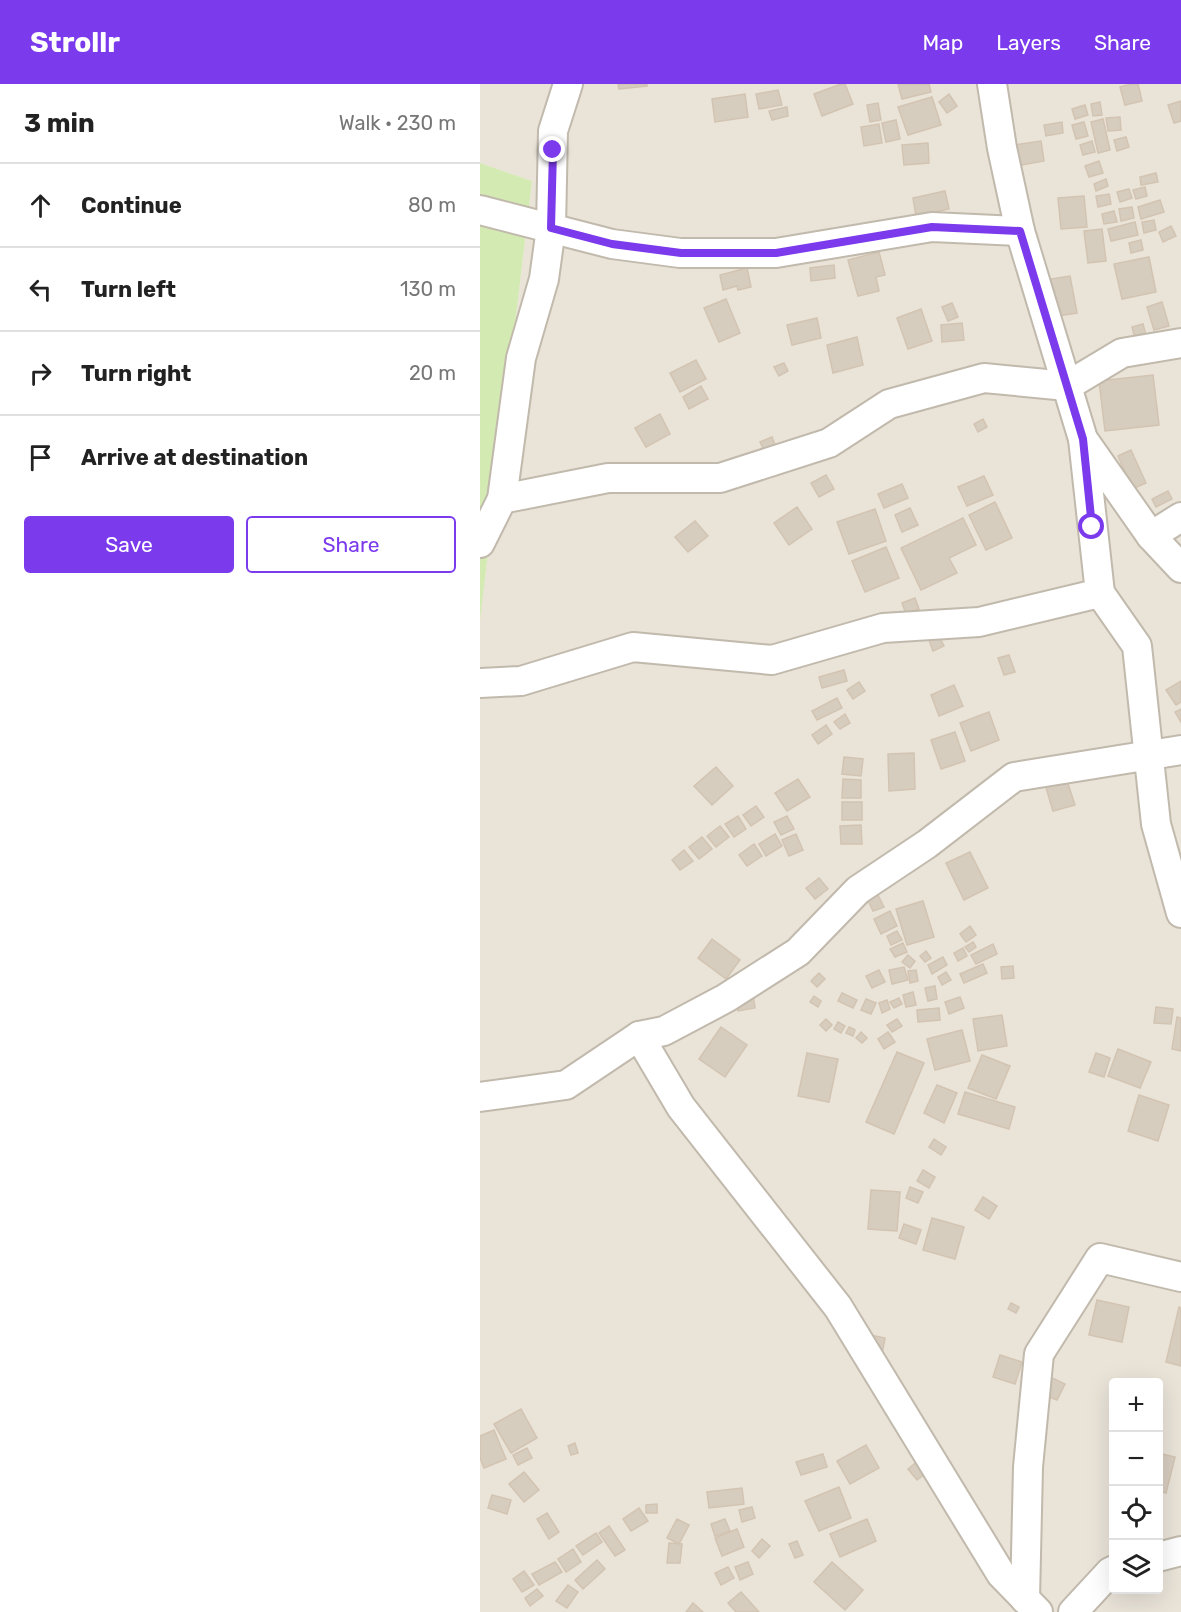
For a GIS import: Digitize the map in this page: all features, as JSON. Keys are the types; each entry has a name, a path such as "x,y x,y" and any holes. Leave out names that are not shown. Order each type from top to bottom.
{"street":[{"path":"480,543 502,499 521,358 544,279 551,228 553,131 568,84"},
{"path":"992,84 1002,148 1020,231 1083,439 1100,594 1137,646 1156,824 1181,913"},
{"path":"480,210 612,244 681,253 776,253 932,227 1020,231"},
{"path":"502,499 608,478 720,478 829,443 889,404 984,378 1067,386 1122,353 1181,343"},
{"path":"1083,439 1151,536 1181,568"},
{"path":"1151,536 1181,517"},
{"path":"480,683 521,681 633,647 772,660 883,628 979,621 1100,594"},
{"path":"480,1098 566,1085 639,1036 664,1031 716,1004 798,952 858,890 927,844 1014,777 1181,750"},
{"path":"639,1036 681,1107 838,1307 1001,1574 1031,1605"},
{"path":"1031,1605 1028,1467 1039,1354 1100,1258 1181,1277"},
{"path":"1163,1556 1181,1551"},
{"path":"1073,1612 1109,1573"}],"shaded area":[{"path":"480,84 1181,84 1181,1612 480,1612 480,621 532,181 480,163"}],"green space":[{"path":"480,163 532,181 480,621"}],"building":[{"path":"618,84 647,84 647,86 619,89"},
{"path":"845,84 853,104 822,116 814,94"},
{"path":"898,84 929,84 931,92 902,99"},
{"path":"1138,84 1142,101 1125,105 1120,87"},
{"path":"778,90 782,105 759,109 756,94"},
{"path":"745,94 748,117 715,122 712,99"},
{"path":"949,94 957,106 947,113 939,102"},
{"path":"932,97 941,125 908,135 898,107"},
{"path":"1181,101 1181,121 1174,123 1168,105"},
{"path":"1100,102 1102,115 1093,116 1091,104"},
{"path":"878,103 881,120 870,122 867,105"},
{"path":"1085,105 1088,115 1075,119 1072,109"},
{"path":"787,107 788,116 772,120 769,111"},
{"path":"1120,117 1121,130 1108,131 1106,118"},
{"path":"1103,119 1110,150 1098,153 1091,122"},
{"path":"896,120 900,139 886,142 882,123"},
{"path":"1062,122 1063,133 1046,136 1044,125"},
{"path":"1084,122 1088,136 1076,139 1072,125"},
{"path":"879,124 882,143 864,146 861,127"},
{"path":"1126,137 1129,147 1117,151 1114,140"},
{"path":"1041,141 1044,161 1011,167 1007,146"},
{"path":"1092,141 1095,152 1083,155 1080,145"},
{"path":"928,143 929,163 904,165 902,145"},
{"path":"1099,161 1103,173 1089,177 1085,166"},
{"path":"1156,173 1158,182 1141,185 1140,177"},
{"path":"1106,179 1108,186 1096,191 1094,184"},
{"path":"1145,187 1147,196 1136,199 1133,190"},
{"path":"1129,189 1132,198 1120,202 1117,192"},
{"path":"945,191 949,209 916,216 913,198"},
{"path":"1109,194 1111,204 1098,207 1096,196"},
{"path":"1084,196 1087,227 1061,229 1058,198"},
{"path":"1160,200 1164,212 1141,219 1138,207"},
{"path":"1132,207 1134,218 1121,221 1119,209"},
{"path":"1114,211 1117,222 1104,224 1102,214"},
{"path":"1154,220 1156,230 1144,233 1142,222"},
{"path":"1135,222 1138,235 1111,241 1108,229"},
{"path":"1171,226 1176,236 1163,242 1159,232"},
{"path":"1102,229 1106,261 1088,263 1084,231"},
{"path":"1141,240 1143,250 1131,253 1129,243"},
{"path":"879,252 885,275 876,277 879,291 858,296 848,260"},
{"path":"1149,257 1156,292 1122,299 1114,264"},
{"path":"834,265 835,278 811,281 810,268"},
{"path":"747,268 751,287 738,290 737,286 723,290 720,275"},
{"path":"1070,276 1077,313 1044,318 1038,281"},
{"path":"726,299 740,333 719,342 704,308"},
{"path":"1162,302 1169,326 1154,330 1147,307"},
{"path":"952,303 958,317 948,321 942,307"},
{"path":"921,309 932,341 908,349 897,318"},
{"path":"817,318 821,338 792,345 787,325"},
{"path":"962,323 964,340 942,342 941,325"},
{"path":"1143,324 1146,335 1135,338 1132,327"},
{"path":"857,337 863,365 833,373 827,345"},
{"path":"696,360 706,379 680,392 670,373"},
{"path":"784,363 788,371 779,376 774,367"},
{"path":"1153,375 1159,425 1105,431 1099,381"},
{"path":"701,386 708,399 689,409 683,397"},
{"path":"660,414 670,434 646,447 635,428"},
{"path":"983,419 987,427 978,432 974,424"},
{"path":"772,437 777,450 766,454 760,442"},
{"path":"1131,450 1146,483 1132,489 1118,456"},
{"path":"826,475 834,489 819,497 811,483"},
{"path":"984,476 993,495 967,506 958,487"},
{"path":"902,484 908,498 884,508 878,494"},
{"path":"1168,491 1172,499 1156,507 1152,499"},
{"path":"995,502 1012,538 986,550 969,515"},
{"path":"797,507 812,529 789,545 774,523"},
{"path":"910,508 918,525 902,532 895,515"},
{"path":"875,509 886,541 849,554 837,522"},
{"path":"963,518 976,545 949,558 957,573 921,590 901,548"},
{"path":"695,521 708,536 688,552 675,537"},
{"path":"886,547 899,578 865,592 852,561"},
{"path":"915,598 919,609 906,614 902,603"},
{"path":"939,636 944,646 933,651 929,640"},
{"path":"1009,655 1015,672 1004,675 998,658"},
{"path":"844,670 847,681 822,688 819,677"},
{"path":"1181,681 1181,702 1176,705 1166,690"},
{"path":"859,682 865,691 853,699 847,690"},
{"path":"954,685 963,706 939,716 931,695"},
{"path":"837,698 842,708 817,720 812,711"},
{"path":"1181,709 1181,722 1175,712"},
{"path":"989,712 999,740 971,751 960,723"},
{"path":"845,714 850,723 840,729 834,722"},
{"path":"826,725 832,734 818,744 812,735"},
{"path":"955,732 965,761 941,769 931,740"},
{"path":"914,753 915,789 889,791 888,754"},
{"path":"844,757 863,759 861,776 842,774"},
{"path":"716,767 733,786 712,805 694,786"},
{"path":"1066,778 1075,805 1053,811 1045,784"},
{"path":"798,779 810,797 787,811 775,793"},
{"path":"843,779 861,780 861,798 842,798"},
{"path":"842,802 862,802 862,820 842,820"},
{"path":"756,806 764,817 751,826 743,815"},
{"path":"738,816 746,829 734,837 725,824"},
{"path":"787,816 794,829 781,835 774,822"},
{"path":"861,825 862,844 841,844 840,826"},
{"path":"720,826 729,837 716,847 707,836"},
{"path":"775,834 782,846 766,856 759,844"},
{"path":"796,834 803,850 789,856 782,840"},
{"path":"702,837 712,849 699,859 689,847"},
{"path":"754,844 762,856 747,866 739,855"},
{"path":"684,850 693,861 680,870 672,860"},
{"path":"970,852 988,888 964,900 946,863"},
{"path":"819,878 828,889 815,899 806,888"},
{"path":"877,893 884,907 873,911 867,898"},
{"path":"923,901 934,937 907,945 896,909"},
{"path":"890,911 897,926 881,934 874,919"},
{"path":"970,926 976,935 966,942 960,934"},
{"path":"897,931 902,940 891,945 887,936"},
{"path":"712,939 740,960 726,979 698,958"},
{"path":"973,942 976,947 969,952 965,947"},
{"path":"903,943 907,952 895,957 890,949"},
{"path":"993,944 997,954 976,964 971,955"},
{"path":"963,948 967,956 958,961 954,953"},
{"path":"926,951 931,958 925,962 920,956"},
{"path":"908,955 915,961 910,968 902,962"},
{"path":"943,957 947,965 932,974 928,965"},
{"path":"983,964 987,973 964,983 960,974"},
{"path":"1013,966 1014,978 1002,979 1001,967"},
{"path":"904,967 908,980 892,984 889,970"},
{"path":"879,970 885,982 872,988 866,976"},
{"path":"916,970 918,981 910,983 908,971"},
{"path":"946,972 951,980 942,985 938,977"},
{"path":"819,973 825,979 817,987 811,981"},
{"path":"935,986 937,999 928,1001 925,988"},
{"path":"913,992 916,1005 906,1007 903,995"},
{"path":"842,993 857,1000 853,1008 838,1001"},
{"path":"753,995 755,1008 738,1011 736,998"},
{"path":"814,996 821,1001 818,1007 810,1002"},
{"path":"960,997 964,1008 949,1014 945,1002"},
{"path":"899,998 902,1004 894,1008 890,1002"},
{"path":"866,999 876,1003 871,1014 861,1010"},
{"path":"887,1000 890,1009 882,1013 879,1003"},
{"path":"1156,1007 1173,1009 1171,1024 1154,1023"},
{"path":"939,1008 940,1020 918,1022 917,1010"},
{"path":"1002,1015 1007,1046 978,1051 973,1019"},
{"path":"1177,1017 1181,1018 1181,1051 1172,1049"},
{"path":"826,1019 832,1025 826,1031 820,1025"},
{"path":"897,1019 902,1026 892,1032 887,1025"},
{"path":"838,1022 845,1026 841,1033 834,1029"},
{"path":"721,1027 747,1045 725,1077 699,1059"},
{"path":"849,1027 855,1030 853,1036 846,1033"},
{"path":"962,1030 970,1061 935,1070 927,1039"},
{"path":"861,1032 867,1038 862,1043 856,1038"},
{"path":"888,1032 895,1042 884,1049 878,1039"},
{"path":"1118,1049 1151,1062 1140,1088 1108,1076"},
{"path":"897,1052 924,1063 894,1134 866,1122"},
{"path":"807,1053 838,1059 829,1102 798,1096"},
{"path":"1096,1053 1110,1058 1104,1077 1089,1072"},
{"path":"982,1055 1010,1066 996,1099 968,1088"},
{"path":"937,1085 957,1093 944,1123 924,1113"},
{"path":"965,1092 1015,1107 1009,1129 958,1114"},
{"path":"1139,1095 1169,1105 1158,1141 1128,1131"},
{"path":"934,1139 946,1147 941,1155 929,1147"},
{"path":"923,1170 935,1177 929,1188 917,1181"},
{"path":"910,1187 923,1192 918,1203 906,1198"},
{"path":"871,1190 900,1192 897,1231 868,1229"},
{"path":"983,1197 997,1206 989,1219 975,1210"},
{"path":"932,1218 964,1227 955,1259 923,1250"},
{"path":"904,1224 921,1230 916,1244 899,1238"},
{"path":"1097,1300 1129,1307 1122,1342 1089,1335"},
{"path":"1011,1303 1019,1307 1016,1313 1008,1309"},
{"path":"1179,1307 1181,1308 1181,1366 1166,1362"},
{"path":"861,1333 885,1338 881,1359"},
{"path":"1000,1355 1022,1362 1015,1384 993,1377"},
{"path":"1048,1376 1065,1384 1057,1400 1040,1393"},
{"path":"521,1409 537,1438 511,1453 494,1424"},
{"path":"494,1430 506,1459 484,1468 480,1458 480,1436"},
{"path":"575,1443 578,1453 571,1455 568,1446"},
{"path":"866,1445 879,1468 850,1484 837,1461"},
{"path":"527,1448 532,1458 518,1465 513,1455"},
{"path":"823,1454 827,1467 801,1475 796,1462"},
{"path":"1163,1454 1175,1457 1166,1493 1163,1492"},
{"path":"920,1459 929,1471 917,1480 908,1469"},
{"path":"524,1472 539,1490 524,1502 509,1484"},
{"path":"839,1487 851,1518 819,1531 805,1501"},
{"path":"742,1488 744,1504 709,1508 707,1492"},
{"path":"492,1495 511,1500 507,1514 488,1508"},
{"path":"657,1504 657,1513 646,1513 646,1505"},
{"path":"752,1507 755,1518 742,1522 739,1510"},
{"path":"639,1508 648,1521 631,1531 623,1519"},
{"path":"547,1513 559,1532 549,1539 537,1519"},
{"path":"677,1519 689,1525 679,1544 667,1538"},
{"path":"725,1519 730,1531 715,1536 711,1524"},
{"path":"867,1519 876,1541 840,1557 830,1534"},
{"path":"609,1526 625,1550 615,1556 599,1533"},
{"path":"737,1529 744,1547 722,1556 715,1538"},
{"path":"596,1533 602,1542 583,1555 576,1546"},
{"path":"762,1539 770,1546 759,1558 752,1551"},
{"path":"797,1541 803,1555 795,1558 789,1544"},
{"path":"669,1543 682,1544 680,1563 667,1563"},
{"path":"573,1549 581,1562 566,1572 558,1559"},
{"path":"597,1560 605,1569 583,1589 575,1580"},
{"path":"555,1562 562,1572 539,1585 532,1574"},
{"path":"748,1562 753,1574 740,1580 735,1567"},
{"path":"832,1562 863,1590 845,1610 814,1582"},
{"path":"728,1567 734,1578 721,1585 715,1573"},
{"path":"524,1571 534,1585 522,1592 513,1579"},
{"path":"568,1585 578,1592 567,1608 556,1601"},
{"path":"537,1589 543,1596 530,1606 525,1598"},
{"path":"741,1592 759,1612 736,1612 728,1603"},
{"path":"693,1603 703,1612 686,1612"}],"route":[{"path":"553,150 551,228 612,244 681,253 776,253 932,227 1020,231 1083,439 1092,527"}]}
